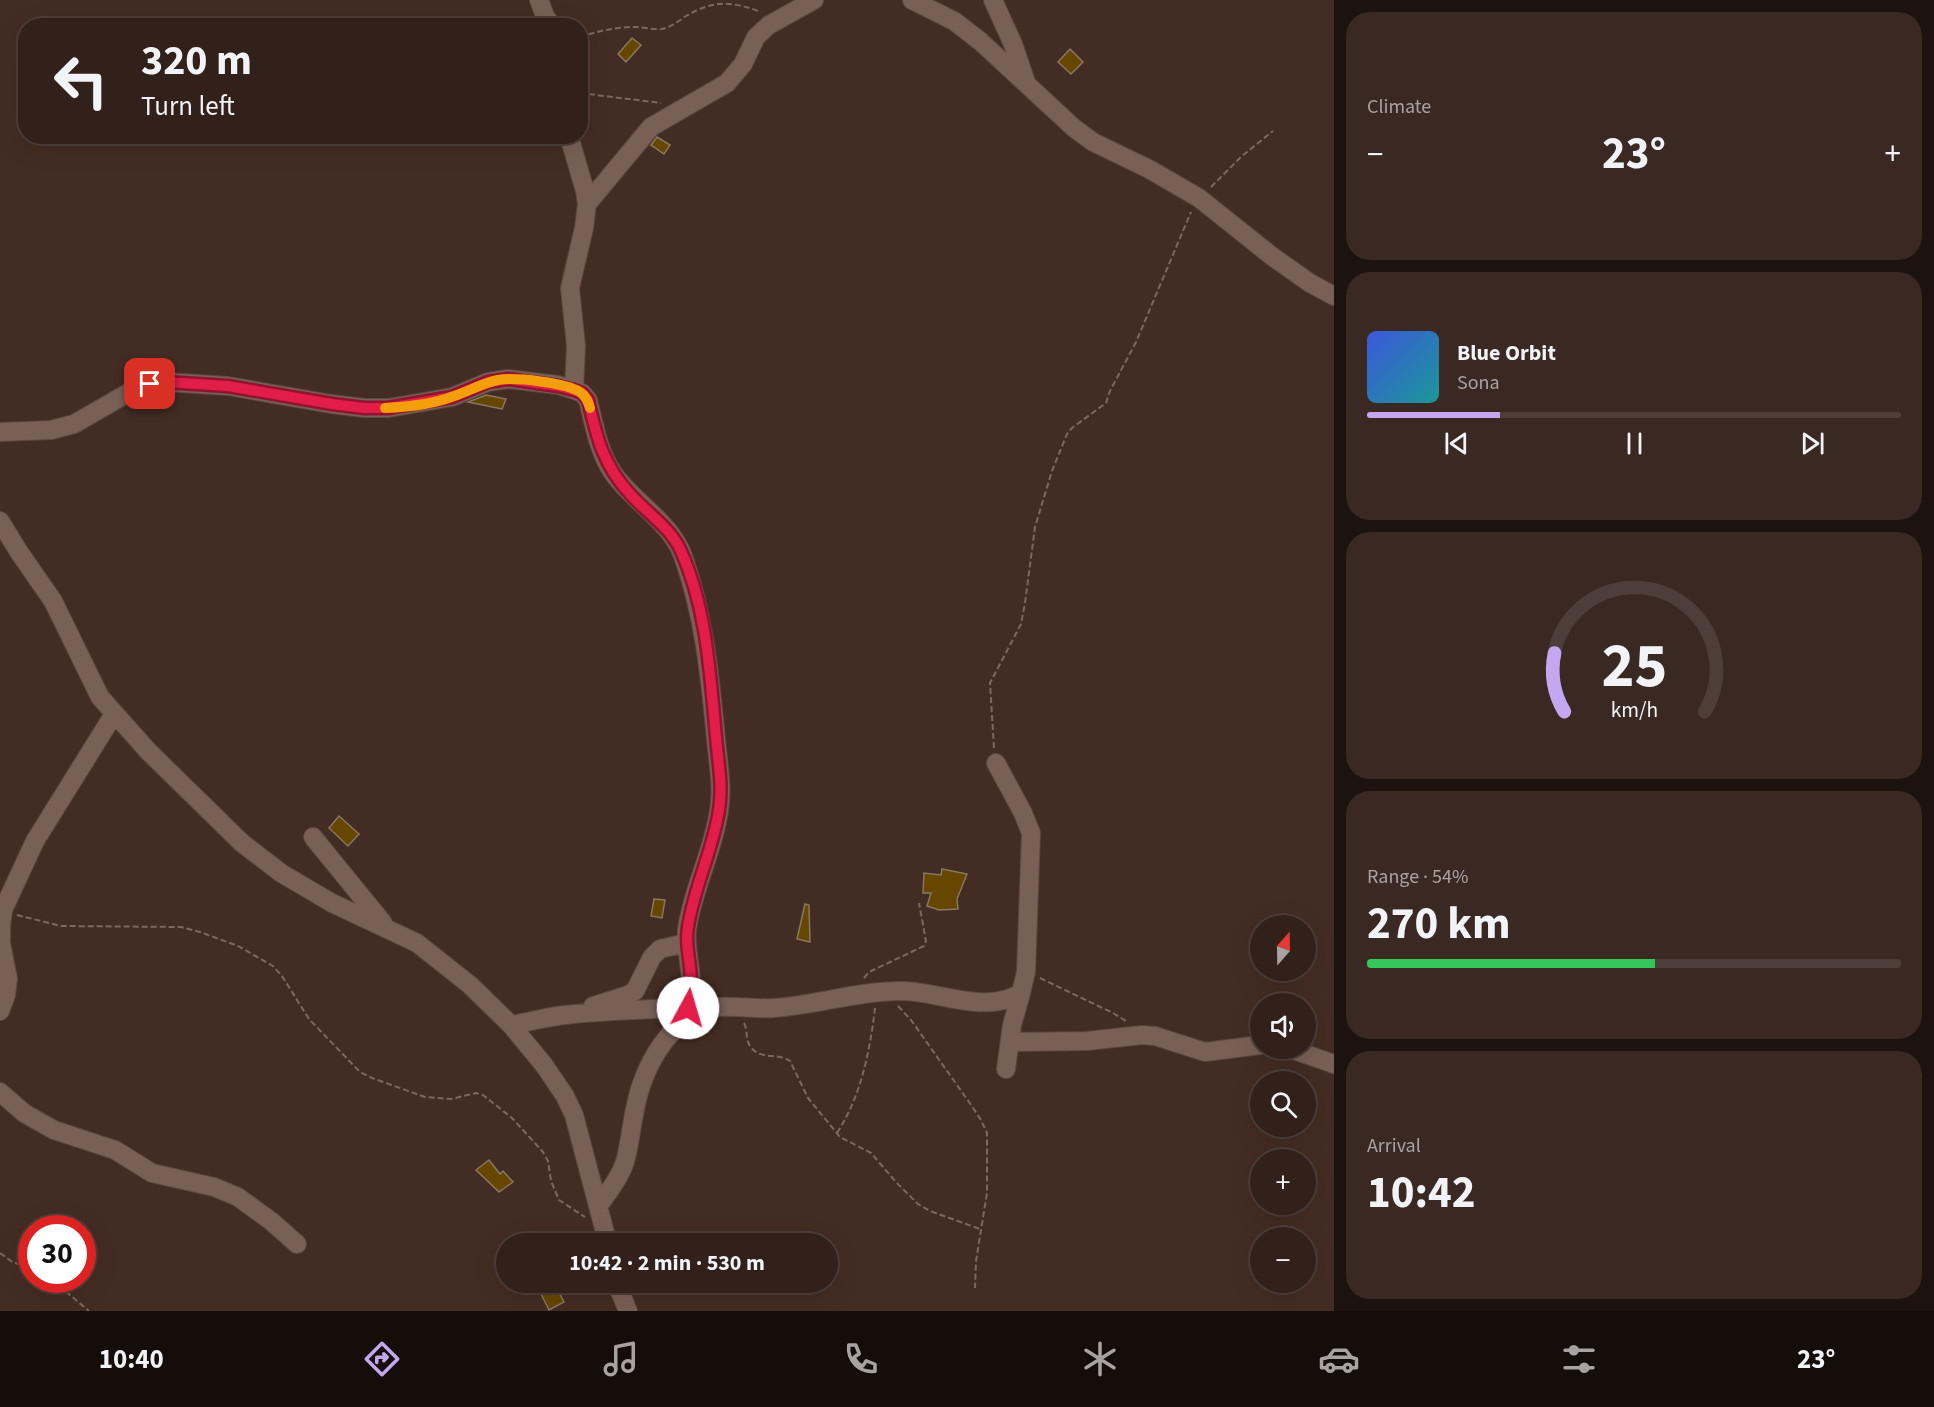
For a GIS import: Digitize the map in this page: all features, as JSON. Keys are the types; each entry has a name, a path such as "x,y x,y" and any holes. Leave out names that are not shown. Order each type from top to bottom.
{"street":[{"path":"539,0 548,18"},
{"path":"587,204 651,127 727,83 742,64 756,37 778,19 814,0"},
{"path":"912,0 954,21 980,41 1074,128 1093,142 1199,198 1282,263 1310,283 1334,296"},
{"path":"993,0 1013,44 1026,84"},
{"path":"571,144 587,204 585,228 570,288 576,345 574,390"},
{"path":"0,432 51,430 63,427 142,385 165,382 228,386 364,408 388,408 430,402 452,397 499,380 517,380 574,390 582,393 588,400 603,456 612,472 630,494 667,530 681,550 708,650 721,798 708,858 694,893 686,943 692,988 688,1008 646,1072 630,1129 626,1159 617,1179 599,1205"},
{"path":"0,521 53,600 100,697 188,792 250,849 308,891 423,947 470,986 511,1025 557,1081 571,1106 605,1233"},
{"path":"0,1011 6,995 8,980 1,944 3,910 35,841 114,714"},
{"path":"996,763 1031,833 1026,972 1011,1033 1006,1069"},
{"path":"313,837 388,929"},
{"path":"511,1025 564,1015 628,995 635,991 652,957 660,950 686,943"},
{"path":"564,1015 688,1008 774,1008 899,991 924,992 967,1001 985,1002 1006,1000 1021,993"},
{"path":"967,1001 986,1009 1011,1033 1088,1041 1142,1035 1155,1036 1204,1052 1250,1046"},
{"path":"1316,1058 1334,1064"},
{"path":"0,1092 24,1113 54,1130 115,1150 162,1176 214,1187 232,1194 271,1221 297,1244"},
{"path":"621,1293 628,1311"}],"path":[{"path":"588,34 621,28 661,29 704,6 726,2 778,19"},
{"path":"588,94 663,103 682,108"},
{"path":"996,763 989,695 990,683 1021,624 1026,603 1035,527 1052,471 1067,434 1106,403 1136,342 1168,263 1199,198 1242,156 1273,131"},
{"path":"858,995 865,976 869,972 924,946 926,941 919,903"},
{"path":"3,910 45,924 61,926 182,927 238,946 273,966 282,976 309,1019 360,1072 386,1084 425,1097 452,1100 476,1093 483,1095 512,1118 543,1152 548,1161 551,1181 559,1200 601,1233"},
{"path":"1026,972 1113,1013 1142,1035"},
{"path":"837,1133 848,1116 859,1091 880,993 911,1020 981,1120 987,1133 987,1193 980,1229 975,1288"},
{"path":"743,1022 750,1047 757,1054 785,1058 790,1061 808,1098 837,1133 850,1143 871,1153 918,1203 930,1211 980,1229"},
{"path":"0,1253 18,1264"},
{"path":"68,1293 89,1311"}],"building":[{"path":"632,38 641,45 626,62 618,54"},
{"path":"1070,49 1083,62 1071,74 1058,62"},
{"path":"657,137 670,145 664,154 651,145"},
{"path":"486,395 506,399 502,409 468,402"},
{"path":"339,816 359,834 348,846 329,828"},
{"path":"942,869 967,874 957,899 958,909 939,910 927,906 931,893 923,893 924,873 941,875"},
{"path":"654,899 665,900 662,918 651,916"},
{"path":"805,904 809,905 810,942 797,939"},
{"path":"489,1160 500,1174 503,1171 513,1182 499,1192 476,1170"},
{"path":"540,1293 559,1293 564,1302 549,1310"}],"slow traffic":[{"path":"385,408 452,397 488,382 508,379 574,390 582,393 588,400 590,408"}],"route":[{"path":"150,384 165,382 228,386 364,408 388,408 430,402 452,397 488,382 508,379 558,386 582,393 588,400 603,456 612,472 630,494 667,530 681,550 708,650 721,798 708,858 694,893 688,927 686,943 692,988 688,1008"}]}
